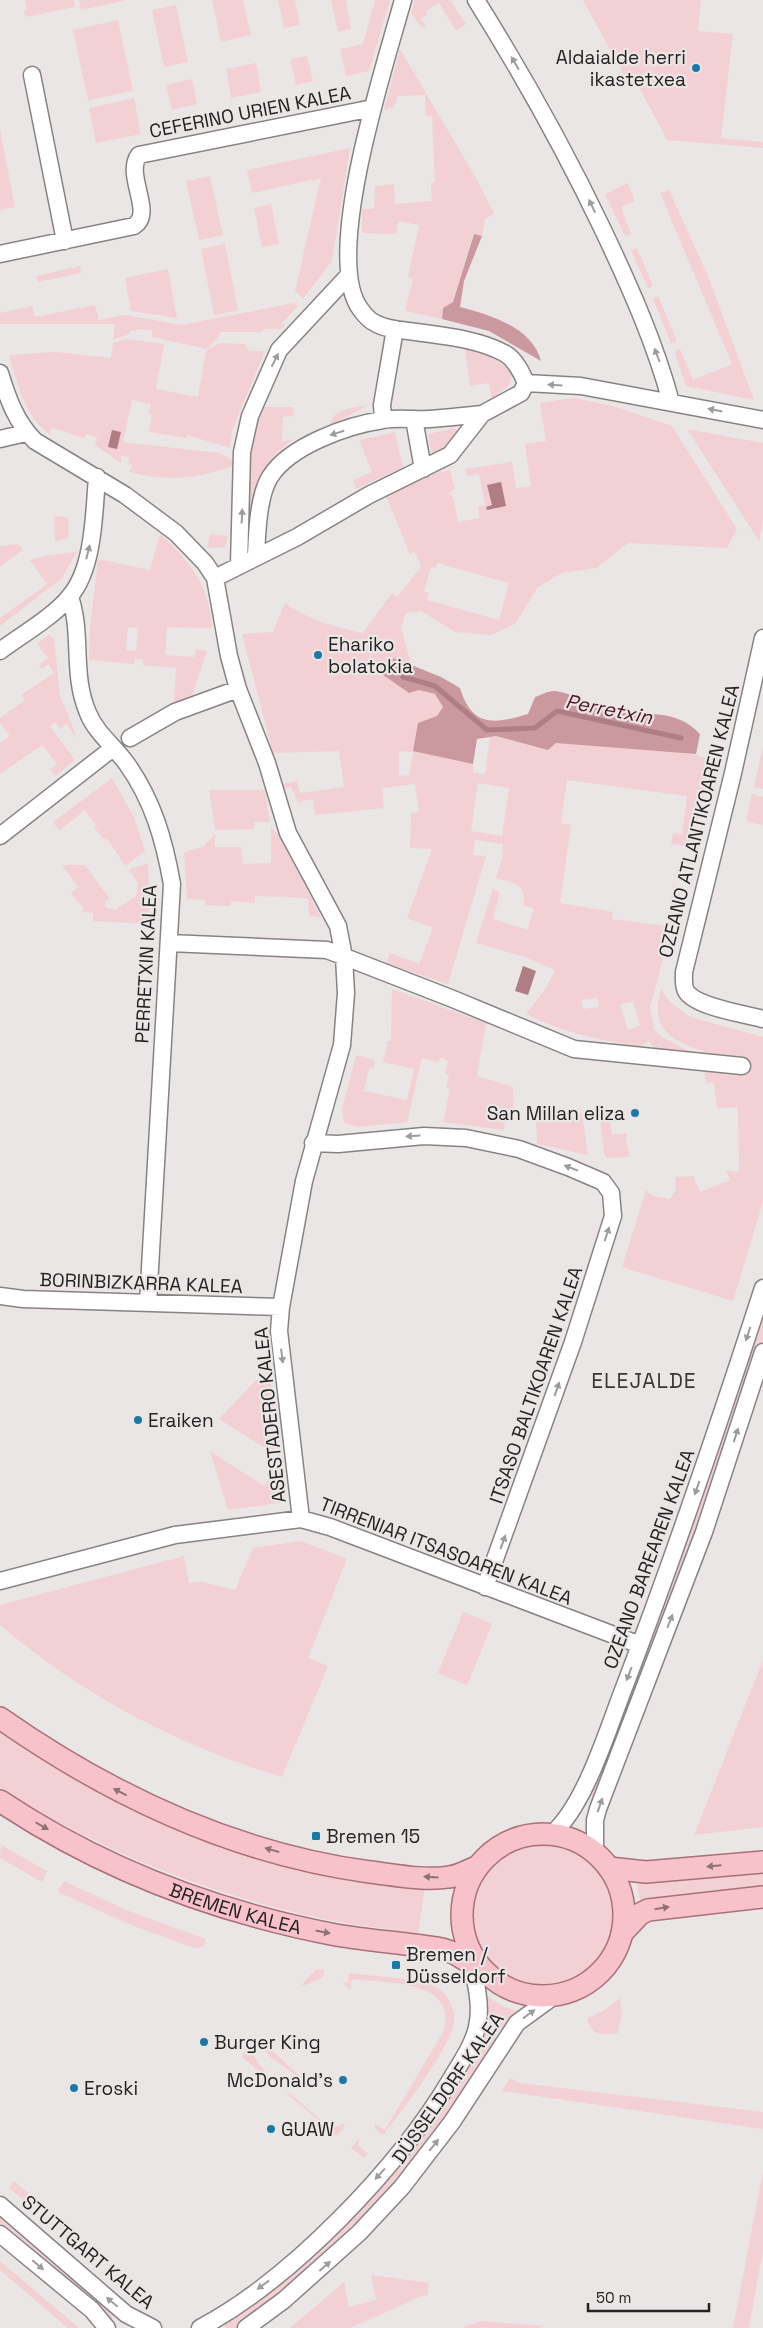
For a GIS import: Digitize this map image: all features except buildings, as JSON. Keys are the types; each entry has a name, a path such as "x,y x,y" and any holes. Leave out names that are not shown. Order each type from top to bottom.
{"main road":[{"path":"0,1718 70,1765 156,1810 234,1840 319,1862 398,1875 448,1878 478,1867"},
{"name":"BREMEN KALEA","path":"0,1801 77,1847 136,1876 184,1895 301,1928 442,1949 454,1953 478,1968"},
{"path":"602,1861 617,1882 624,1916 622,1933 610,1960 590,1982 573,1991 554,1996 538,1997 509,1990 478,1968 466,1942 462,1927 464,1895 478,1867 498,1847 510,1840 524,1836 552,1834 568,1838 602,1861 646,1872 763,1862"},
{"path":"622,1933 640,1914 648,1910 763,1897"}],"street":[{"path":"0,373 8,400 26,432 44,448 97,477 176,533 205,563 214,578 297,537 368,495 450,455 482,414 521,393 526,383 521,371 506,353 470,341 395,329 374,323 361,310 353,296 348,276 351,215 373,108 403,0"},
{"path":"476,0 554,132 623,271 656,354 671,402"},
{"path":"32,75 65,241"},
{"name":"CEFERINO URIEN KALEA","path":"0,254 134,226 142,219 134,166 139,155 373,108"},
{"path":"239,565 242,452 250,416 279,350 348,276"},
{"path":"383,420 382,404 395,329"},
{"path":"526,383 581,386 763,420"},
{"path":"256,556 261,505 269,479 281,463 294,452 324,437 383,420 482,414"},
{"path":"414,419 423,469"},
{"path":"0,439 26,432"},
{"path":"0,651 70,597 82,576 90,545 97,477"},
{"name":"ASESTADERO KALEA","path":"214,578 226,645 238,689 267,763 288,833 338,926 344,957 346,993 342,1045 313,1143 304,1181 281,1307 279,1331 301,1518"},
{"name":"PERRETXIN KALEA","path":"70,597 75,610 77,674 88,714 126,763 147,796 159,825 172,884 148,1303"},
{"name":"OZEANO ATLANTIKOAREN KALEA","path":"763,638 684,977 686,990 695,999 763,1019"},
{"path":"130,738 175,712 238,689"},
{"path":"0,836 113,748"},
{"path":"169,943 327,950 574,1049 742,1066"},
{"name":"ITSASO BALTIKOAREN KALEA","path":"313,1143 338,1144 424,1136 466,1138 519,1149 597,1179 612,1193 613,1216 573,1342 485,1587"},
{"name":"OZEANO BAREAREN KALEA","path":"552,1834 563,1824 578,1802 640,1645 689,1511 763,1288"},
{"name":"BORINBIZKARRA KALEA","path":"0,1296 30,1300 281,1307"},
{"path":"602,1861 595,1820 598,1809 704,1532 763,1352"},
{"name":"TIRRENIAR ITSASOAREN KALEA","path":"0,1581 160,1538 301,1518 330,1527 640,1645"},
{"name":"DÜSSELDORF KALEA","path":"200,2328 215,2320 268,2282 310,2247 350,2208 394,2158 439,2100 460,2065 478,2021 478,1968"},
{"name":"DÜSSELDORF KALEA","path":"246,2328 298,2289 360,2233 402,2187 452,2122 517,2023 554,1996"},
{"name":"STUTTGART KALEA","path":"0,2205 126,2314 153,2328"},
{"path":"0,2234 92,2310 107,2328"}],"shaded area":[{"path":"25,0 74,0 75,7 25,17 24,10 27,9"},
{"path":"79,0 127,0 81,10"},
{"path":"212,0 243,0 251,35 221,42"},
{"path":"278,0 295,0 300,25 284,28"},
{"path":"331,0 346,0 351,29 338,32"},
{"path":"375,0 390,0 369,71 346,76 340,49 363,44"},
{"path":"415,0 450,0 466,24 456,31 439,3 426,11 427,15 421,19 426,26 422,28 411,13"},
{"name":"Aldaialde herri ikastetxea","path":"583,0 701,0 698,31 733,34 721,138 763,142 763,148 667,140 633,76 625,77"},
{"path":"176,5 188,62 164,67 152,10"},
{"path":"118,20 133,91 88,100 73,30"},
{"path":"400,49 476,178 494,214 485,219 482,236 473,234 453,302 443,308 442,319 405,311 413,279 408,277 419,225 398,221 396,234 362,233 362,209 374,209 375,186 394,184 395,204 432,201 431,183 435,182 432,116 426,116 425,95 398,96 393,108 384,110"},
{"path":"307,56 313,81 296,85 290,59"},
{"path":"256,63 261,92 231,98 226,69"},
{"path":"192,79 197,104 172,110 166,85"},
{"path":"134,98 141,134 96,143 89,108"},
{"path":"0,130 15,207 0,210"},
{"path":"350,148 332,261 303,299 295,291 321,178 252,193 247,170"},
{"path":"210,176 223,235 199,240 186,181"},
{"path":"628,183 635,201 621,207 631,234 625,236 605,194"},
{"path":"669,190 708,276 754,400 686,386 674,351 680,349 693,380 732,364 660,193"},
{"path":"271,204 279,244 262,247 254,208"},
{"path":"474,234 482,236 464,281 460,307 484,314 519,331 529,339 541,361 489,331 442,319 443,308 453,302"},
{"path":"225,244 238,310 214,315 201,249"},
{"path":"637,248 653,286 648,288 631,250"},
{"path":"80,266 81,273 38,282 36,276"},
{"path":"168,269 177,318 131,311 125,278"},
{"path":"658,296 677,341 671,343 653,299"},
{"path":"294,303 298,306 282,323 285,325 282,329 264,329 262,332 220,332 219,336 207,349 152,337 152,330 136,329 136,331 129,331 129,334 113,340 115,324 0,324 0,313 32,306 35,317 95,305 99,320 125,315 182,325"},
{"path":"126,339 164,344 156,389 198,397 206,351 220,343 245,344 249,351 265,351 232,430 230,448 187,435 187,438 149,432 152,414 148,413 151,404 132,400 123,442 218,453 233,460 233,466 206,474 181,478 143,475 129,472 133,465 128,464 129,457 121,456 121,463 95,445 97,437 86,434 84,438 52,428 50,435 41,427 28,409 23,398 9,355 56,352 111,358 113,343"},
{"path":"465,350 472,350 491,356 502,364 512,372 510,384 492,399 489,383 470,386"},
{"path":"573,398 613,406 672,426 737,529 727,548 628,543 596,568 562,573 538,587 515,624 491,635 455,632 421,611 406,613 401,627 411,664 394,658 419,690 435,694 443,707 413,751 473,764 473,773 485,774 490,737 496,736 548,750 556,743 635,746 676,751 712,760 691,846 671,844 673,833 682,834 687,796 567,780 561,823 571,825 560,903 613,912 612,919 667,926 673,885 682,887 650,1008 654,1029 662,1037 694,1054 657,1052 649,1041 640,1047 595,1038 568,1031 526,1014 546,988 555,970 525,957 476,943 493,888 500,893 493,919 527,930 534,909 524,905 523,892 517,885 496,878 502,859 503,844 475,840 473,855 486,856 448,984 386,963 390,953 419,964 433,928 407,918 432,849 410,848 411,813 419,812 415,784 382,788 384,808 315,815 313,799 298,802 291,787 282,788 281,784 297,781 300,793 344,787 339,751 273,753 242,634 273,632 285,603 313,619 363,633 392,593 397,597 421,567 415,552 410,554 385,494 432,474 450,470 455,489 449,493 453,497 458,522 480,518 478,507 485,505 479,474 467,476 465,469 512,462 516,488 531,486 525,444 546,441 540,403","holes":["437,563 509,583 499,620 427,600 429,593 424,591 431,567 436,568","399,751 413,752 409,775 399,776","478,783 509,788 502,836 471,831","598,998 599,1007 583,1009 581,1000","633,1002 640,1025 628,1030 620,1004"]},
{"path":"369,405 329,426 331,420 339,412"},
{"path":"263,407 293,407 294,416 283,417 282,442 293,439 273,456 274,460 260,477 247,527 251,452"},
{"path":"455,428 458,432 437,455 432,455 428,434"},
{"path":"687,429 763,443 763,521 759,541"},
{"path":"112,430 121,432 117,449 108,447"},
{"path":"395,432 403,467 356,489 353,480 372,472 359,440"},
{"path":"501,482 506,506 487,510 486,507 492,505 487,485"},
{"path":"54,516 69,518 68,539 55,541"},
{"path":"160,534 181,555 196,575 207,599 210,613 212,628 167,627 165,655 195,657 196,649 207,651 192,696 174,702 176,668 143,665 143,659 135,659 134,664 89,660 90,628 98,559 150,570","holes":["128,627 138,628 136,651 126,650"]},
{"path":"210,534 228,536 225,547 207,548"},
{"path":"18,544 23,550 0,567 0,546"},
{"path":"77,552 61,579 0,626 0,618 47,584 30,560 43,556"},
{"path":"48,635 54,638 60,695 78,740 67,724 60,729 55,722 50,726 75,760 55,776 50,769 57,764 42,745 0,774 0,743 10,736 0,723 0,718 25,700 21,695 54,673 48,664 42,669 39,665 48,658 37,644"},
{"path":"394,658 441,677 460,688 471,710 486,720 505,720 528,714 535,697 547,692 562,692 616,712 670,716 680,720 700,734 696,754 556,743 548,750 496,736 477,739 473,764 413,751 418,723 437,716 443,707 435,694 419,690 409,693 382,674"},
{"path":"763,746 763,789 754,787"},
{"path":"112,778 134,817 145,851 125,866 107,838 104,840 94,827 96,825 85,810 59,831 53,822"},
{"path":"209,790 265,790 270,822 254,822 254,829 215,830"},
{"path":"752,794 763,797 763,825 746,821"},
{"path":"271,828 278,834 321,917 309,916 308,898 255,896 255,903 231,901 230,906 205,905 205,900 187,899 184,852 203,847 215,834 215,847 241,847 243,864 271,863"},
{"path":"148,863 150,924 93,921 93,913 82,912 83,908 71,893 78,887 62,865 85,865 110,899 106,901 105,907 115,910 136,896 138,883 130,869"},
{"path":"523,966 536,971 528,995 515,991"},
{"path":"392,989 486,1023 477,1076 513,1087 514,1122 505,1121 504,1130 443,1122 450,1089 446,1088 449,1075 445,1074 448,1061 442,1057 438,1062 422,1058 407,1122 359,1127 344,1123 342,1109 356,1055 375,1060 373,1069 369,1068 364,1091 407,1100 414,1069 383,1062 388,1041 391,1041"},
{"path":"661,989 670,1002 690,1017 763,1037 763,1202 733,1301 622,1267 646,1190 653,1196 670,1199 676,1190 675,1177 693,1176 700,1192 730,1180 726,1170 739,1172 738,1107 717,1108 714,1083 706,1082 704,1069 726,1060 685,1044 665,1030 659,1020 658,1006"},
{"path":"582,1114 588,1155 537,1144 536,1118"},
{"path":"609,1116 612,1135 627,1133 626,1141 630,1157 608,1158 604,1155 600,1117"},
{"path":"763,1304 763,1339 697,1532 596,1797 588,1793"},
{"path":"256,1380 271,1382 281,1458 219,1419"},
{"path":"210,1451 264,1486 281,1463 286,1502 228,1510"},
{"path":"301,1541 347,1559 308,1658 328,1666 282,1777 206,1750 133,1716 64,1674 0,1625 0,1605 184,1556 189,1583 202,1582 235,1590 253,1548"},
{"path":"463,1612 492,1624 467,1685 438,1673"},
{"path":"763,1660 763,1827 694,1835"},
{"path":"0,1726 120,1799 425,1886 418,1934 323,1919 246,1899 152,1866 92,1839 31,1807 0,1787"},
{"path":"543,1844 570,1850 582,1856 593,1865 602,1876 608,1888 614,1915 608,1942 602,1954 593,1965 582,1974 570,1980 543,1986 516,1980 504,1974 493,1965 484,1954 478,1942 472,1915 478,1888 484,1876 493,1865 504,1856 516,1850"},
{"path":"1,1845 47,1871 42,1882 0,1858"},
{"path":"763,1871 763,1889 640,1900 637,1883"},
{"path":"64,1881 126,1910 206,1939 203,1947 194,1948 131,1925 58,1892"},
{"path":"316,1969 325,1970 322,1978 300,1987"},
{"path":"349,1973 407,1979 428,1984 436,1987 444,1994 454,2012 454,2023 444,2048 401,2112 383,2135 375,2129 375,2124 385,2130 443,2032 445,2015 441,2002 430,1993 416,1988 400,1984 352,1979 350,1990 342,1982 348,1983"},
{"path":"482,1993 504,2007 522,2012 503,2031 486,2019"},
{"path":"620,1998 622,2011 618,2033 598,2034 595,2032 587,2019 606,2009"},
{"path":"483,2030 499,2040 455,2108 373,2213 261,2312 238,2328 226,2328 222,2321 338,2227"},
{"path":"255,2040 253,2047 255,2058 272,2082 241,2056"},
{"path":"268,2040 269,2048 308,2083 304,2088 294,2075 275,2061 266,2051 265,2045"},
{"path":"510,2078 520,2083 763,2112 763,2129 502,2091"},
{"path":"285,2092 291,2094 325,2124 335,2127 342,2124 345,2126 337,2136"},
{"path":"359,2138 358,2145 368,2154 364,2158 351,2148"},
{"path":"763,2171 763,2250 749,2328 733,2328"},
{"path":"14,2181 31,2195 26,2202 9,2188"},
{"path":"0,2215 117,2314 110,2320 103,2311 0,2224"},
{"path":"0,2261 79,2328 68,2328 0,2270"},
{"path":"371,2275 429,2283 428,2295 350,2328 290,2328 344,2282 349,2307 376,2300"},
{"path":"480,2321 544,2326 539,2328 462,2328"}],"waterway":[{"name":"Perretxin","path":"403,677 435,686 487,730 535,728 557,711 681,738"}],"place":[{"name":"Aldaialde herri ikastetxea","path":"696,68"},
{"name":"Ehariko bolatokia","path":"318,655"},
{"name":"San Millan eliza","path":"635,1113"},
{"name":"Eraiken","path":"138,1420"},
{"name":"Bremen 15","path":"316,1836"},
{"name":"Bremen / Düsseldorf","path":"396,1965"},
{"name":"Burger King","path":"204,2042"},
{"name":"McDonald's","path":"343,2080"},
{"name":"Eroski","path":"74,2088"},
{"name":"GUAW","path":"271,2129"}],"district":[{"name":"ELEJALDE","path":"644,1380"}]}
